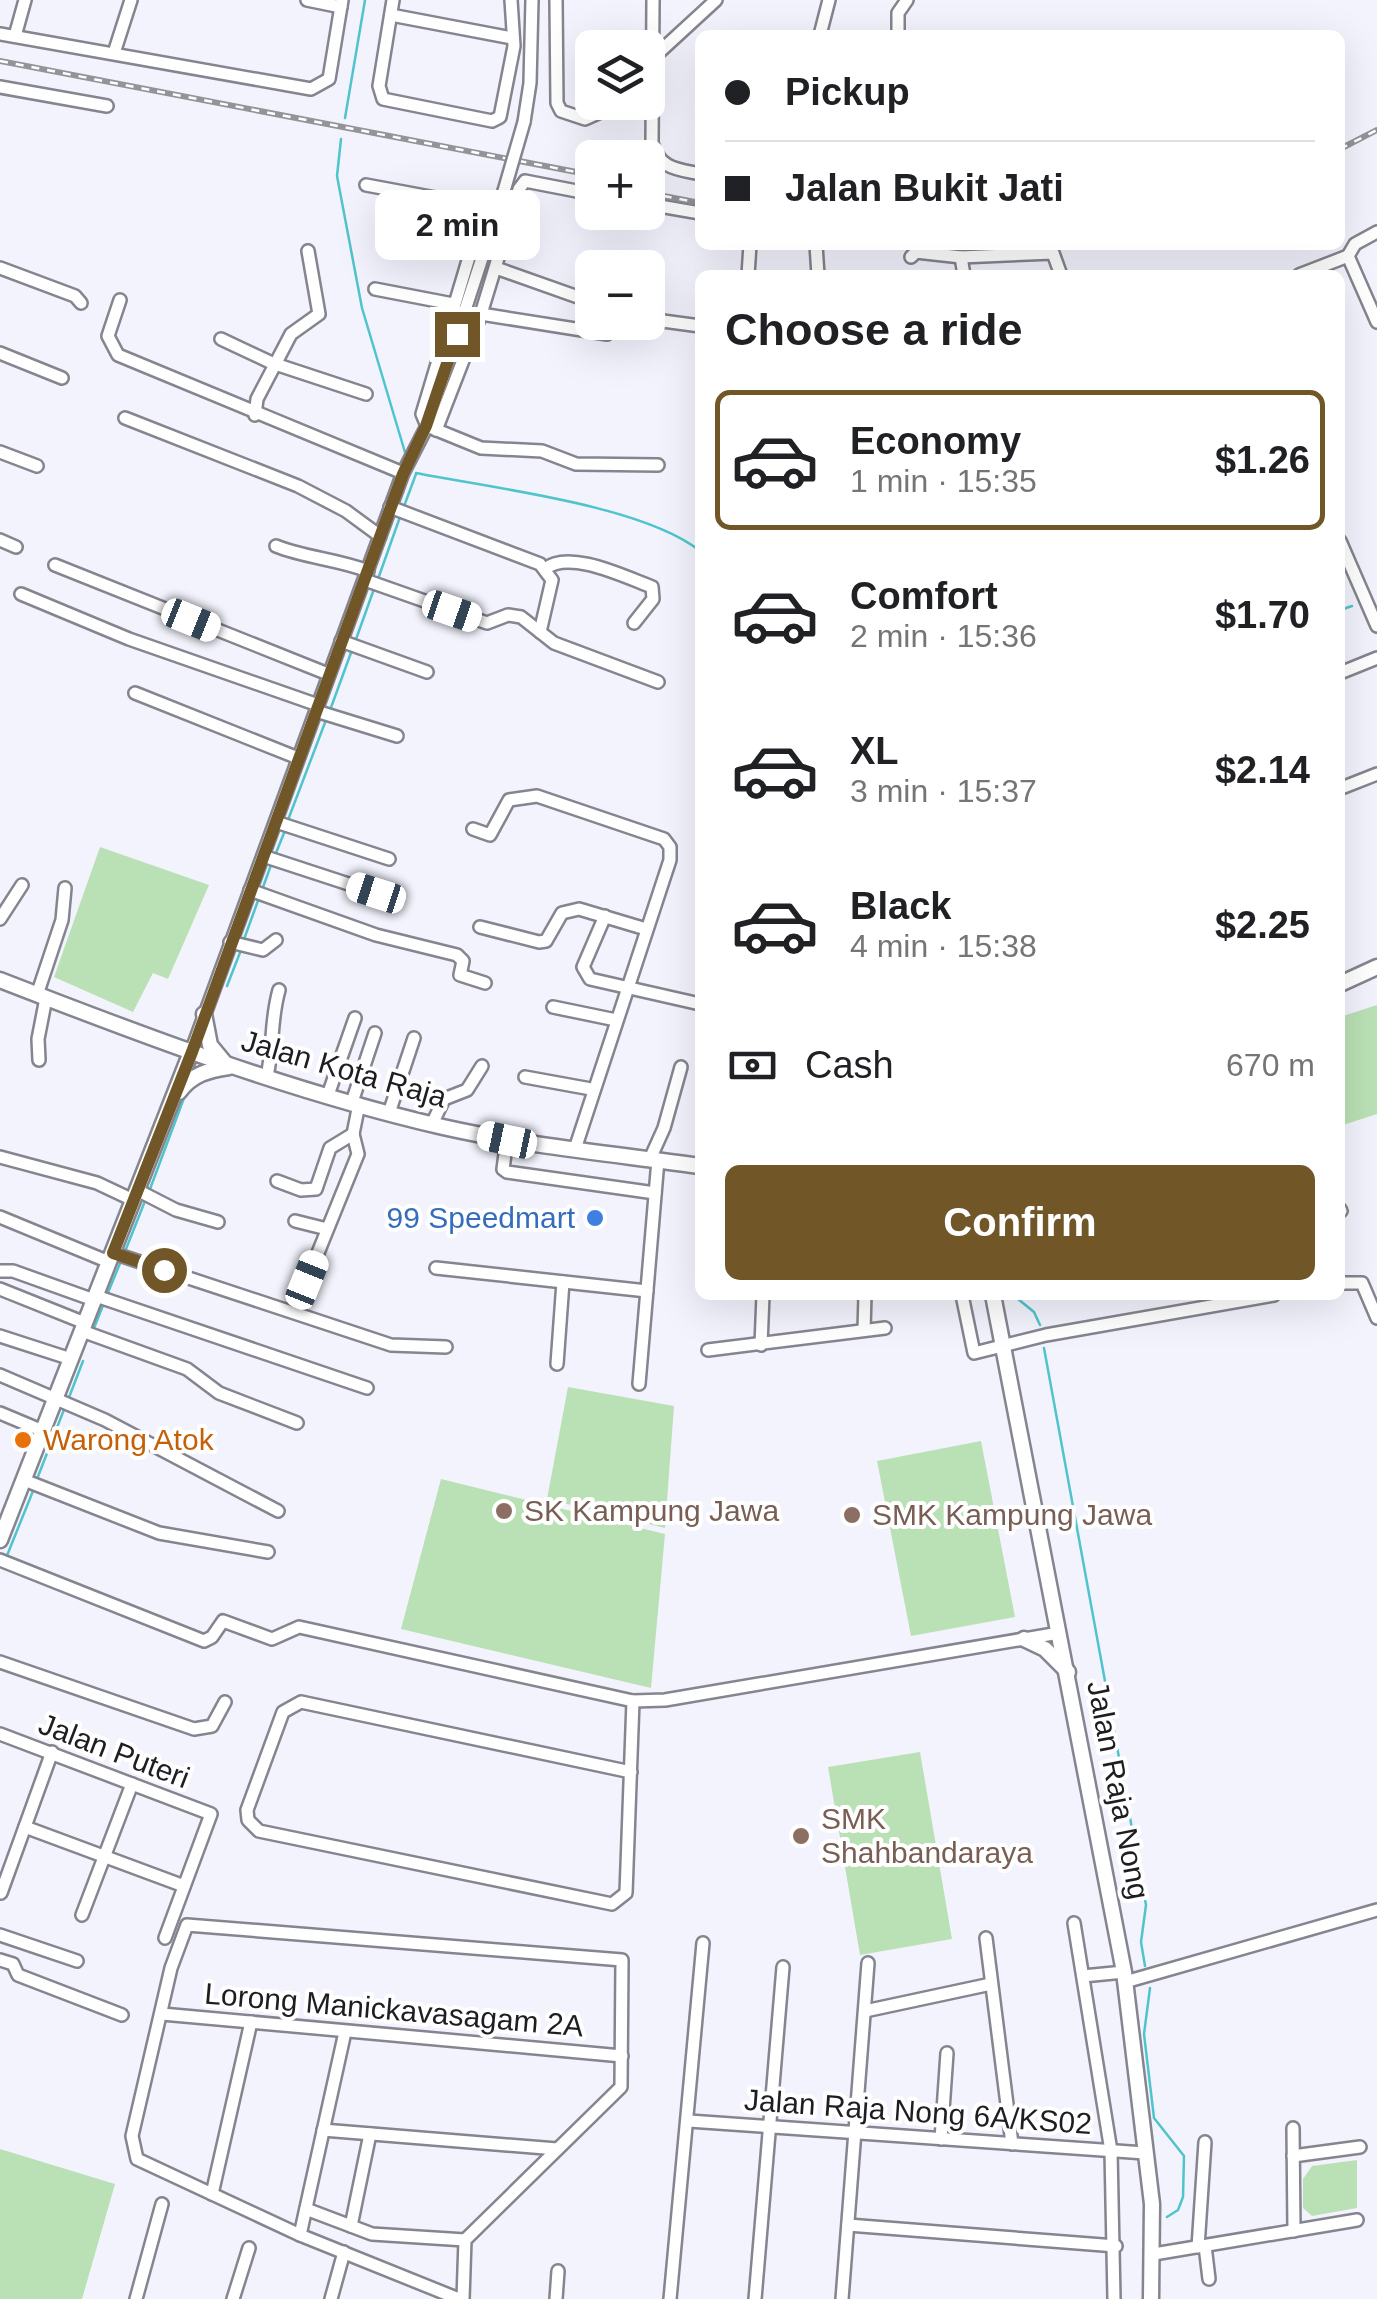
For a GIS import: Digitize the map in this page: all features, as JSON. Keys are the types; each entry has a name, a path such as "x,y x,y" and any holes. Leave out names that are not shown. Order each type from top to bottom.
{"main road":[{"path":"1345,983 1377,967"},
{"path":"1345,985 1377,979"},
{"name":"Jalan Kota Raja","path":"0,980 156,1041 432,1124 507,1140 695,1165"},
{"path":"171,1103 187,1081 230,1065 210,1045 204,1014"},
{"path":"156,1041 174,1061 171,1103"},
{"path":"0,1540 4,1520 30,1482 43,1431 62,1402 71,1360 117,1257 192,1052"},
{"name":"Jalan Raja Nong","path":"994,1300 1124,1977 1154,2254 1150,2299"},
{"path":"1024,1639 1046,1649 1068,1672"}],"street":[{"path":"15,36 25,0"},
{"path":"114,53 131,0"},
{"path":"0,34 311,89 329,78 342,3 307,0"},
{"path":"393,0 380,95 389,102 486,121 500,117 512,38 511,0"},
{"path":"431,428 524,122 530,83 532,0"},
{"path":"556,0 557,103 561,111 575,119"},
{"path":"653,0 654,30"},
{"path":"665,47 716,0"},
{"path":"821,30 829,0"},
{"path":"898,30 898,13 907,0"},
{"path":"391,14 512,38"},
{"path":"0,87 107,106"},
{"path":"651,120 656,158 668,168 695,173"},
{"path":"192,1052 204,1014 239,946 282,824 298,758 323,711 328,674 349,643 380,536 400,511 404,471 431,428 481,314 511,207 525,181 575,191"},
{"path":"366,185 484,207 422,414 431,428 473,446 542,450 576,464 658,465"},
{"path":"665,207 695,212"},
{"path":"1312,270 1348,256 1355,244 1377,232"},
{"path":"255,415 258,399 291,334 318,314 308,251"},
{"path":"911,257 916,252 961,256 1053,253 1058,270"},
{"path":"961,256 963,270"},
{"path":"1348,256 1377,322"},
{"path":"0,268 75,296 81,303"},
{"path":"496,268 575,296"},
{"path":"375,289 453,304"},
{"path":"120,300 108,336 112,350 255,415 404,471"},
{"path":"481,314 575,329"},
{"path":"665,321 695,325"},
{"path":"221,339 277,365 366,394"},
{"path":"0,353 62,378"},
{"path":"124,418 333,502 380,536"},
{"path":"0,452 37,466"},
{"path":"400,511 545,569 552,580 540,632"},
{"path":"0,540 16,547"},
{"path":"276,546 304,557 336,559 366,575 487,623 508,615 520,617 554,643 658,682"},
{"path":"1345,555 1375,618"},
{"path":"545,569 554,562 574,562 652,587 653,599 634,623"},
{"path":"55,565 328,674"},
{"path":"22,594 129,639 396,736"},
{"path":"349,643 428,672"},
{"path":"1345,671 1377,658"},
{"path":"135,693 298,758"},
{"path":"1345,787 1377,774"},
{"path":"473,829 490,835 509,800 537,796 664,839 670,848 670,860 591,1088 575,1149"},
{"path":"282,824 389,859"},
{"path":"270,858 376,893"},
{"path":"0,919 22,885"},
{"path":"39,1060 42,996 62,920 65,888"},
{"path":"256,894 376,935 457,955 463,961 460,975 485,983"},
{"path":"480,927 546,941 568,909 646,929"},
{"path":"604,916 584,972 602,984 695,1003"},
{"path":"239,946 264,950 276,940"},
{"path":"267,1076 272,1052 269,1024 279,990"},
{"path":"553,1008 616,1020"},
{"path":"328,1094 354,1018"},
{"path":"307,1280 358,1154 353,1134 356,1103 375,1033"},
{"path":"389,1112 414,1038"},
{"path":"432,1124 444,1100 467,1090 482,1066"},
{"path":"638,1384 655,1192 654,1160 681,1067"},
{"path":"525,1078 591,1088"},
{"path":"277,1181 301,1190 316,1189 330,1148 353,1134"},
{"path":"507,1140 503,1169 655,1192"},
{"path":"0,1157 141,1195 218,1222"},
{"path":"0,1217 391,1345 446,1347"},
{"path":"295,1221 327,1229"},
{"path":"436,1268 646,1291"},
{"path":"0,1270 13,1271 367,1388"},
{"path":"557,1364 563,1282"},
{"path":"1345,1284 1362,1283 1377,1318"},
{"path":"0,1289 187,1369 218,1393 297,1423"},
{"path":"761,1345 763,1300"},
{"path":"864,1330 865,1300"},
{"path":"963,1300 974,1353 1247,1300"},
{"path":"708,1350 885,1328"},
{"path":"0,1336 71,1360"},
{"path":"0,1375 166,1450 278,1511"},
{"path":"0,1413 43,1431"},
{"path":"30,1482 158,1533 268,1552"},
{"path":"3,1561 204,1641 212,1637 223,1621 272,1639 298,1627 633,1701 665,1700 1060,1633"},
{"path":"0,1662 194,1728 212,1726 225,1702"},
{"path":"631,1772 301,1702 282,1712 246,1810 248,1820 258,1831 612,1904 626,1892 631,1772 633,1701"},
{"name":"Jalan Puteri","path":"0,1734 210,1814 184,1886"},
{"path":"1,1893 52,1752"},
{"path":"82,1915 132,1784"},
{"path":"25,1827 184,1886 165,1938"},
{"path":"1083,1976 1124,1977 1377,1910"},
{"path":"1074,1923 1110,2150 1116,2246 1114,2299"},
{"path":"186,1924 615,1958 626,1967 621,2087 465,2240 461,2299 300,2235 148,2168 137,2159 132,2136 162,2014 170,1968 186,1924"},
{"path":"0,1935 77,1962"},
{"path":"986,1938 1012,2144"},
{"path":"670,2299 703,1943"},
{"path":"0,1960 13,1964 18,1976 122,2014"},
{"path":"842,2299 868,1963"},
{"path":"755,2299 783,1967"},
{"path":"865,2011 992,1984"},
{"name":"Lorong Manickavasagam 2A","path":"162,2014 622,2056"},
{"path":"212,2194 250,2022"},
{"path":"300,2235 345,2032"},
{"path":"941,2139 946,2053"},
{"name":"Jalan Raja Nong 6A/KS02","path":"689,2119 1144,2153"},
{"path":"1293,2128 1294,2231"},
{"path":"323,2130 557,2150"},
{"path":"351,2226 370,2134"},
{"path":"1205,2142 1202,2246 1210,2279"},
{"path":"1293,2156 1360,2147"},
{"path":"136,2299 162,2204"},
{"path":"306,2208 372,2234 465,2240"},
{"path":"1154,2254 1357,2220"},
{"path":"848,2225 1116,2246"},
{"path":"233,2299 248,2248"},
{"path":"331,2299 344,2252"},
{"path":"556,2299 558,2271"}],"green space":[{"path":"100,847 209,885 168,979 153,973 133,1012 54,977"},
{"path":"1377,1005 1377,1114 1345,1124 1345,1015"},
{"path":"568,1387 674,1406 665,1528 547,1499"},
{"path":"981,1441 1015,1617 911,1636 877,1461"},
{"path":"441,1479 665,1534 651,1688 401,1629"},
{"path":"920,1752 952,1939 860,1955 828,1767"},
{"path":"0,2149 115,2184 82,2299 0,2299"},
{"path":"1357,2160 1357,2208 1312,2216 1303,2208 1303,2179 1312,2166"}],"waterway":[{"path":"345,118 365,0"},
{"path":"341,139 337,176 362,308 407,459"},
{"path":"416,473 604,510 674,535 695,548"},
{"path":"403,509 416,474"},
{"path":"378,579 400,517"},
{"path":"355,642 374,589"},
{"path":"1345,608 1352,606"},
{"path":"329,713 352,650"},
{"path":"288,820 326,720"},
{"path":"276,853 286,828"},
{"path":"262,890 271,865"},
{"path":"243,942 259,898"},
{"path":"227,986 241,950"},
{"path":"150,1189 184,1098"},
{"path":"124,1254 145,1201"},
{"path":"107,1295 121,1261"},
{"path":"1019,1300 1034,1312 1040,1325"},
{"path":"94,1328 104,1303"},
{"path":"1044,1348 1146,1905 1141,1942 1145,1966"},
{"path":"68,1400 83,1361"},
{"path":"37,1479 65,1407"},
{"path":"6,1558 33,1491"},
{"path":"1150,1988 1144,2034 1154,2118 1184,2156 1183,2197 1178,2210 1167,2217"}],"railway":[{"path":"0,61 575,172"},
{"path":"1345,146 1377,130"},
{"path":"665,196 695,202"}],"place":[{"name":"99 Speedmart","path":"595,1218"},
{"name":"Warong Atok","path":"23,1440"},
{"name":"SK Kampung Jawa","path":"504,1511"},
{"name":"SMK Kampung Jawa","path":"852,1515"},
{"name":"SMK Shahbandaraya","path":"801,1836"}],"route":[{"path":"164,1270 113,1253 192,1052 328,674 403,474 426,426 457,334"}]}
